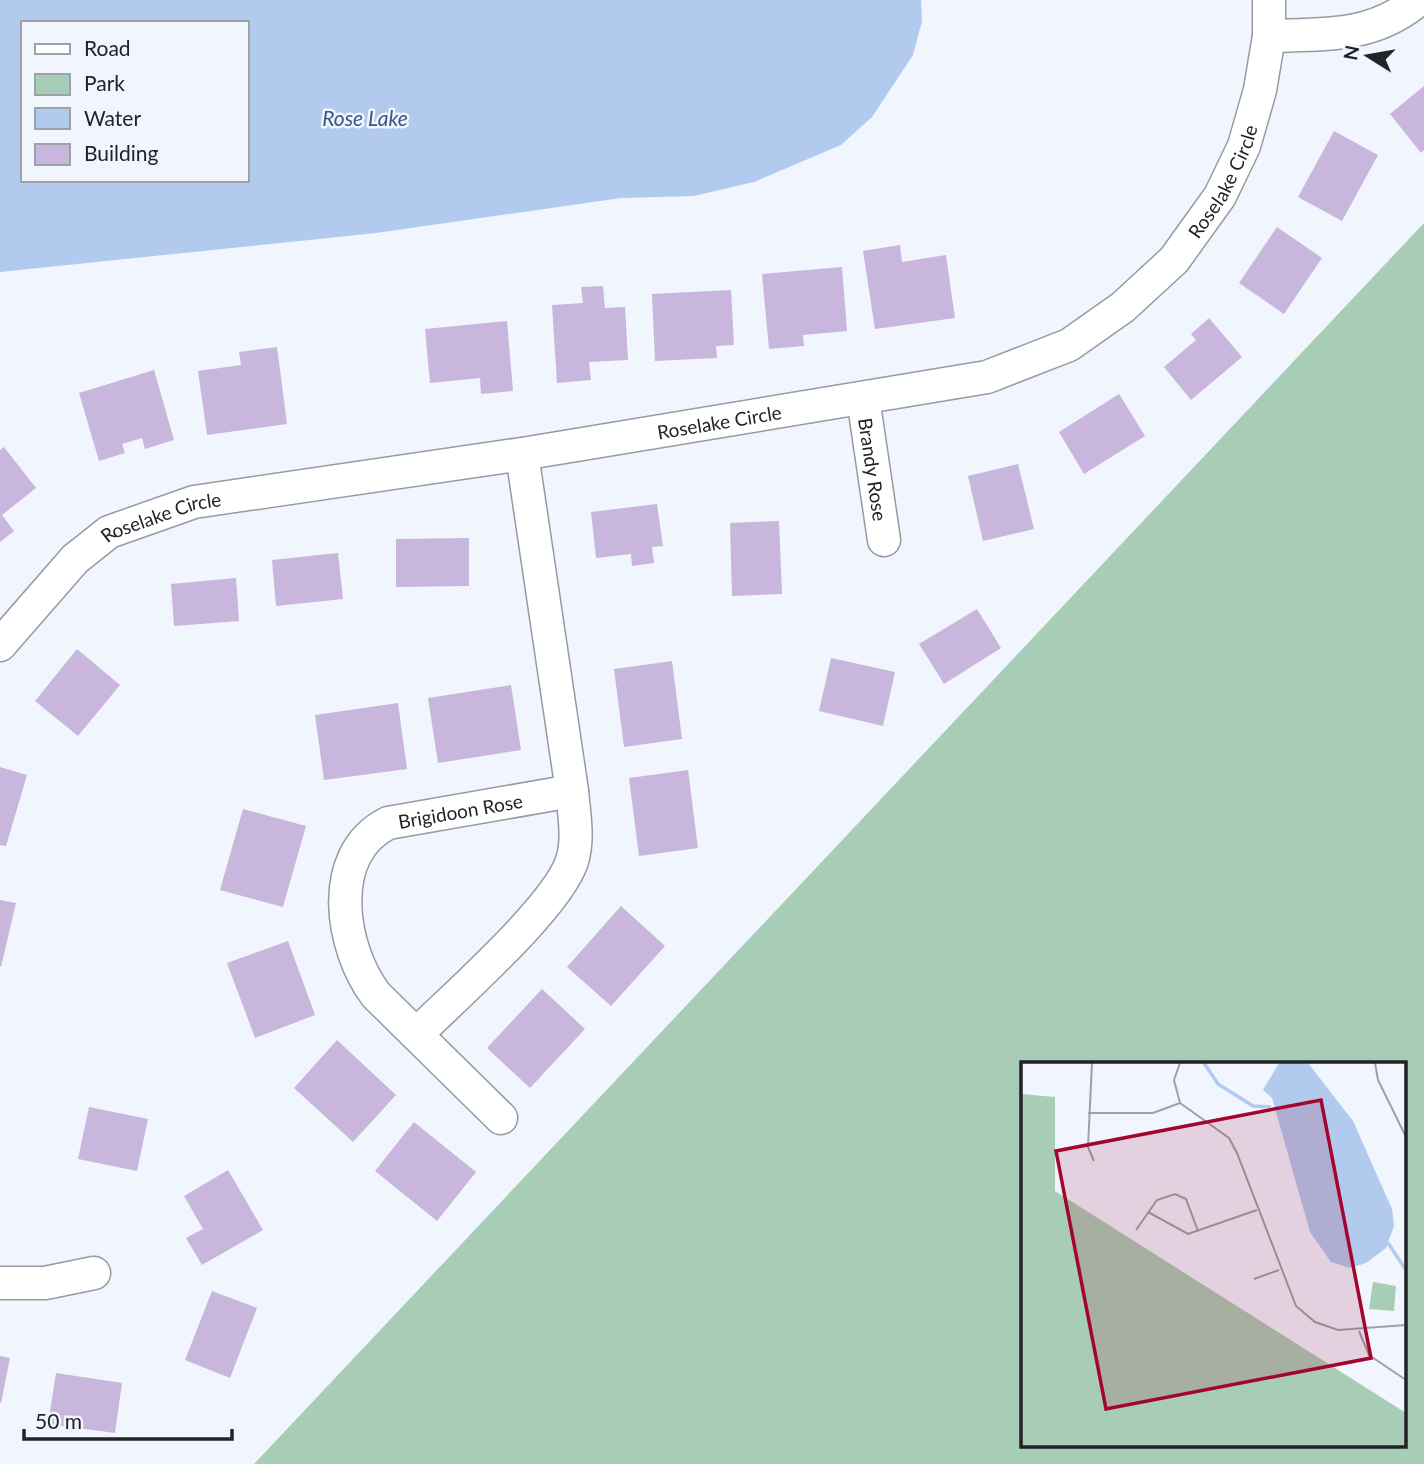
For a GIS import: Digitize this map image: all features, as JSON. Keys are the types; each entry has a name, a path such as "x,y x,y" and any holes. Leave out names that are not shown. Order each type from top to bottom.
{"street":[{"name":"Roselake Circle","path":"0,645 75,559 109,531 194,502 522,454 987,377 1069,345 1123,307 1174,260 1220,196 1244,146 1260,90 1269,36 1269,0"},
{"path":"1269,36 1363,30 1385,23 1418,0"},
{"name":"Brandy Rose","path":"863,398 884,540"},
{"path":"417,1034 556,892 572,862 575,847 572,791 522,454"},
{"name":"Brigidoon Rose","path":"501,1118 376,995 354,959 347,929 346,895 355,856 363,841 374,830 401,820 572,791"},
{"path":"0,1283 45,1283 94,1273"}],"green space":[{"path":"1424,223 1424,1464 254,1464"}],"water":[{"name":"Rose Lake","path":"0,0 921,0 922,21 913,55 872,117 841,145 754,182 694,196 621,198 376,233 0,272"}],"building":[{"path":"1424,86 1424,150 1421,153 1390,114"},
{"path":"1334,131 1378,155 1342,221 1298,197"},
{"path":"1277,227 1322,258 1284,314 1239,283"},
{"path":"900,245 902,262 946,255 955,318 875,329 863,251"},
{"path":"842,267 847,331 803,335 804,346 769,349 762,274"},
{"path":"603,286 605,308 625,307 628,360 589,362 591,380 557,383 552,305 583,303 581,287"},
{"path":"731,290 734,345 716,346 717,358 655,361 652,294"},
{"path":"1209,318 1242,357 1191,400 1164,367 1196,340 1191,334"},
{"path":"507,321 513,391 481,394 480,378 430,383 425,329"},
{"path":"277,347 287,424 207,435 198,371 241,365 239,352"},
{"path":"154,370 174,440 145,449 142,438 122,444 125,453 99,461 79,393"},
{"path":"1119,394 1145,436 1084,474 1059,432"},
{"path":"4,447 36,488 2,515 14,531 0,542 0,450"},
{"path":"1018,464 1034,529 983,541 968,476"},
{"path":"657,504 663,546 652,547 654,563 632,566 631,554 596,558 591,512"},
{"path":"779,521 782,594 732,596 730,523"},
{"path":"469,538 469,586 396,587 396,539"},
{"path":"338,553 343,599 276,606 272,560"},
{"path":"236,578 239,621 174,626 171,584"},
{"path":"977,609 1001,648 944,684 919,644"},
{"path":"77,649 120,685 78,736 35,701"},
{"path":"831,658 895,672 883,726 819,711"},
{"path":"672,661 682,739 624,747 614,669"},
{"path":"511,685 521,750 438,763 428,698"},
{"path":"398,703 407,769 324,780 315,715"},
{"path":"0,767 27,775 6,846 0,845"},
{"path":"688,770 698,848 639,856 629,778"},
{"path":"243,809 306,826 283,907 220,890"},
{"path":"0,900 16,903 1,967 0,966"},
{"path":"621,906 665,946 611,1006 567,967"},
{"path":"288,941 315,1015 255,1038 227,963"},
{"path":"542,989 585,1029 530,1088 487,1048"},
{"path":"337,1040 396,1095 353,1142 294,1088"},
{"path":"89,1107 148,1119 137,1171 78,1159"},
{"path":"414,1122 476,1172 437,1221 375,1171"},
{"path":"228,1170 263,1230 202,1265 186,1238 203,1229 184,1196"},
{"path":"212,1291 257,1308 230,1378 185,1360"},
{"path":"0,1356 10,1358 1,1403 0,1403"},
{"path":"56,1373 122,1383 115,1433 48,1424"}]}
